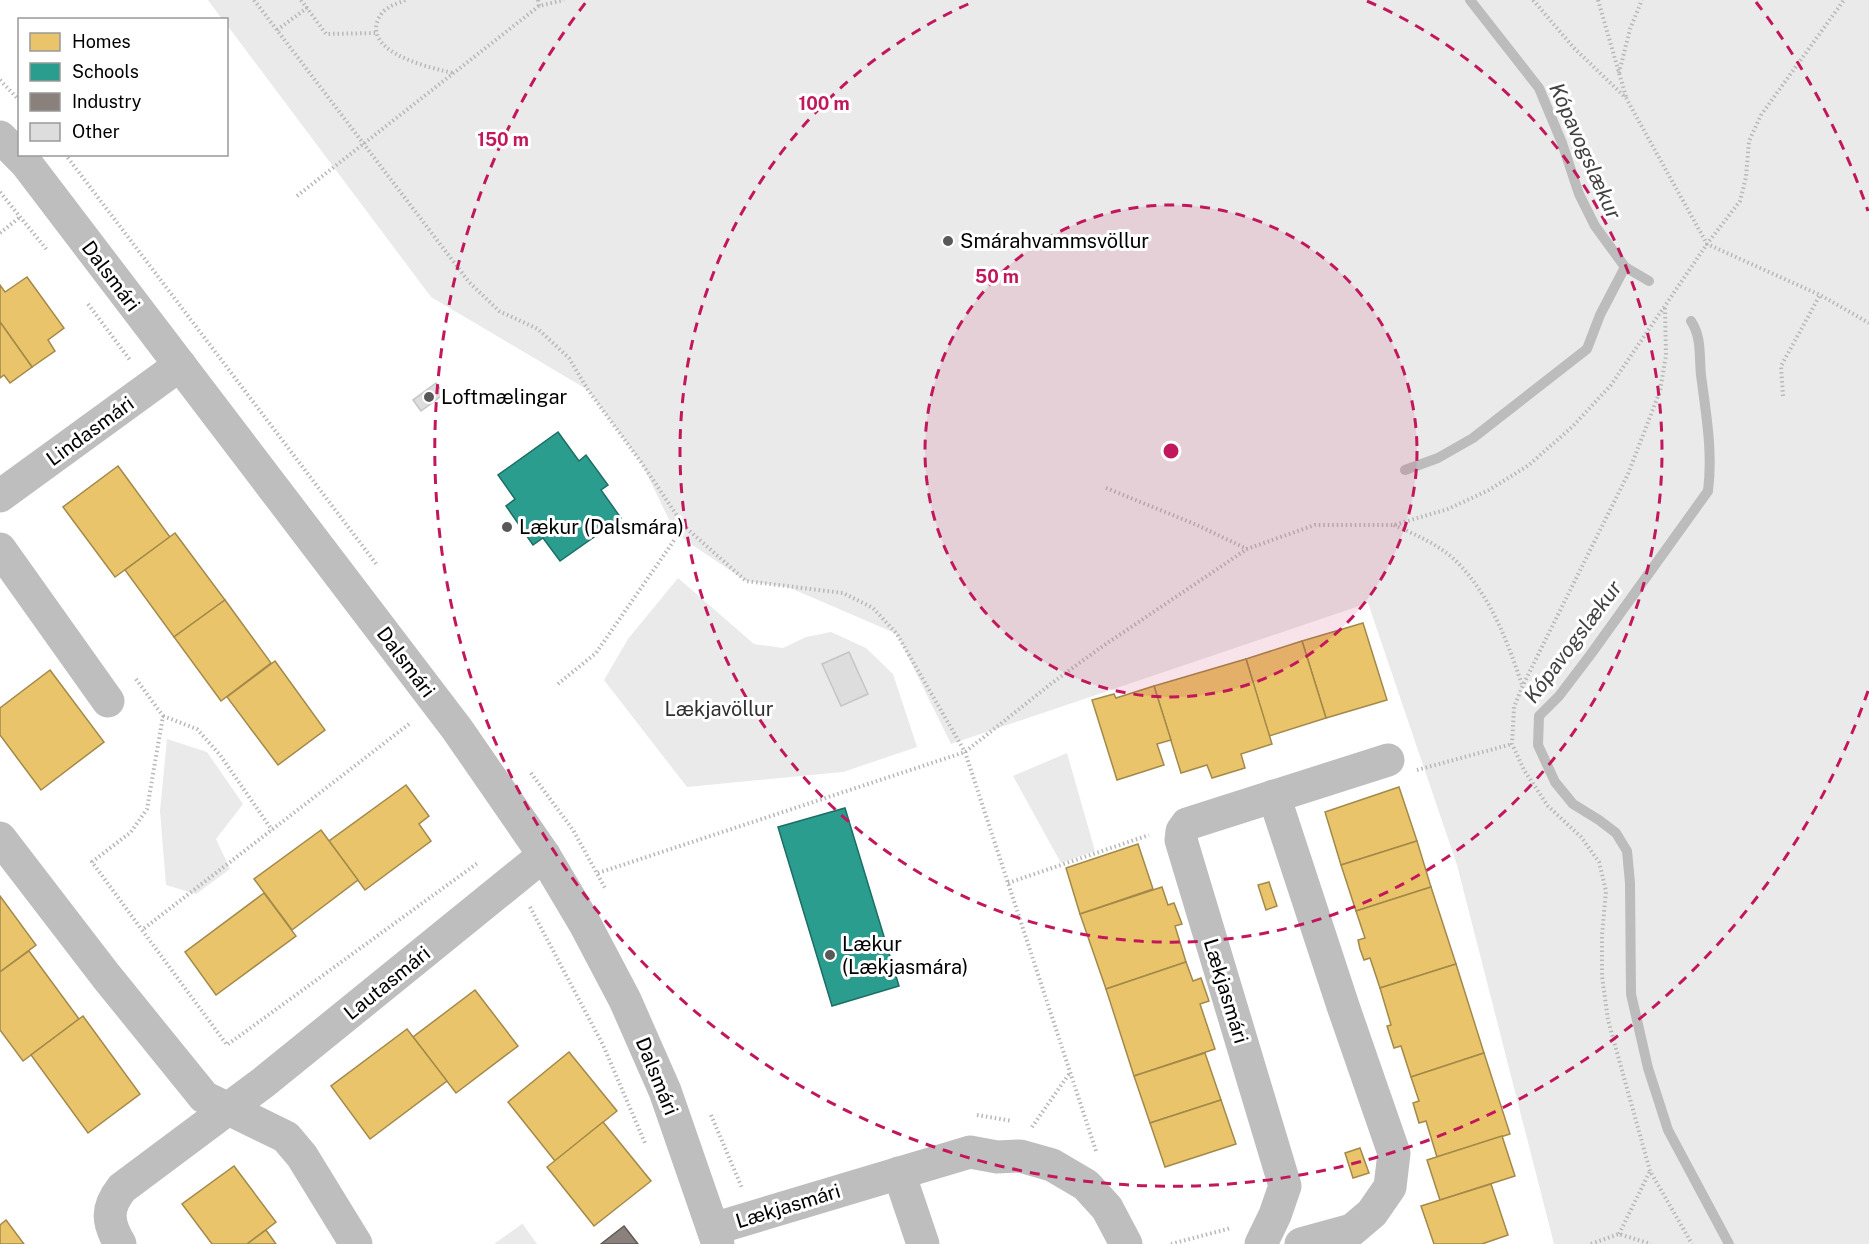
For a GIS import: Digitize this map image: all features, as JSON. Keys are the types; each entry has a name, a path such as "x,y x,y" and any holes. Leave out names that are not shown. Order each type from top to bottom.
{"street":[{"name":"Dalsmári","path":"0,137 18,155"},
{"name":"Dalsmári","path":"19,156 457,729 544,855 585,924 625,1000 665,1091 715,1236"},
{"name":"Lindasmári","path":"0,496 180,365"},
{"path":"0,549 108,701"},
{"path":"1182,831 1187,824 1388,759"},
{"path":"1274,796 1342,1006 1394,1153 1390,1187 1372,1213 1352,1230 1301,1244"},
{"name":"Lækjasmári","path":"1182,831 1181,840 1285,1186 1268,1230"},
{"path":"0,838 106,976 204,1097 286,1137 302,1156 356,1244"},
{"name":"Lautasmári","path":"120,1244 111,1228 110,1212 114,1198 122,1188 229,1109 544,855"},
{"name":"Lækjasmári","path":"715,1236 898,1173 970,1152 997,1157 1020,1156 1052,1165 1086,1185 1107,1208 1126,1244"},
{"path":"898,1173 922,1244"}],"path":[{"path":"254,0 469,282 499,311 538,329 569,358 588,390 684,526 746,581 843,593 873,608 897,634 965,752 1098,1158"},
{"path":"301,0 326,33 376,33"},
{"path":"405,0 388,7 376,24 376,33 384,46 417,63 453,74"},
{"path":"538,0 539,6"},
{"path":"297,196 539,6 564,0"},
{"path":"1533,0 1574,48 1626,98"},
{"path":"1598,0 1626,98 1707,244 1820,295 1869,323"},
{"path":"1619,74 1630,29 1642,0"},
{"path":"597,873 965,752 1100,648 1247,549 1315,525 1394,525 1448,509 1489,490 1529,465 1573,426 1611,385 1707,244 1740,201 1746,177 1749,141 1761,115 1844,0"},
{"path":"277,30 307,8"},
{"path":"0,80 18,99"},
{"path":"0,192 50,253"},
{"path":"0,232 20,217"},
{"path":"1783,396 1782,366 1820,295"},
{"path":"86,301 150,387"},
{"path":"1665,307 1666,355 1660,391 1628,474 1523,685 1515,707 1512,744 1524,770 1548,806 1581,837 1599,862 1606,891 1602,935 1602,976 1607,1009 1650,1171 1692,1244"},
{"path":"1106,488 1197,525 1247,549"},
{"path":"1394,525 1426,539 1456,561 1483,594 1504,633 1523,685"},
{"path":"558,684 596,653 684,526"},
{"path":"402,715 416,733"},
{"path":"163,716 197,729 220,755 272,830"},
{"path":"409,724 142,930 227,1045 497,848 603,1045 649,1152"},
{"path":"1008,883 1156,833 1182,831"},
{"path":"1032,1127 1070,1073"},
{"path":"1619,1234 1650,1171"},
{"path":"1171,1244 1268,1230"},
{"path":"1591,1244 1619,1234 1651,1244"}],"green space":[{"path":"208,0 1869,0 1869,1244 1554,1244 1457,865 1368,603 951,744 897,634 788,587 746,581 676,534 641,462 588,390 431,297 228,26 228,18 221,18"},
{"name":"Lækjavöllur","path":"678,578 754,644 783,648 806,637 831,632 866,648 893,674 917,747 843,772 687,787 604,680 628,639"},
{"path":"167,739 207,752 243,804 216,839 230,869 196,894 166,885 160,811"},
{"path":"1067,753 1095,851 1061,863 1013,776"},
{"path":"522,1224 537,1244 494,1244"}],"building: Homes":[{"path":"27,277 64,328 48,340 55,351 32,367 0,322 0,285 5,292"},
{"path":"0,322 32,367 10,383 4,375 0,378"},
{"path":"118,466 170,537 115,577 63,507"},
{"path":"175,533 225,600 174,637 125,570"},
{"path":"225,600 271,663 221,701 174,637"},
{"path":"1363,623 1387,700 1326,718 1302,641"},
{"path":"1302,641 1326,718 1269,736 1246,659"},
{"path":"1246,659 1272,744 1241,754 1245,768 1212,778 1207,765 1181,773 1154,686"},
{"path":"275,661 325,730 278,765 227,697"},
{"path":"50,670 104,742 41,790 0,735 0,708"},
{"path":"1154,686 1171,740 1157,744 1164,765 1117,780 1092,700 1114,694 1116,698"},
{"path":"406,785 429,816 419,824 431,841 365,890 329,841"},
{"path":"1399,787 1417,841 1341,865 1325,812"},
{"path":"321,830 358,880 292,930 254,879"},
{"path":"1417,841 1431,887 1356,911 1341,865"},
{"path":"1138,844 1153,889 1080,914 1066,868"},
{"path":"1269,882 1277,906 1266,910 1258,885"},
{"path":"1162,887 1168,905 1174,903 1182,924 1175,926 1186,962 1106,989 1080,914"},
{"path":"1431,887 1456,964 1380,988 1370,958 1364,960 1360,949 1358,940 1365,938 1356,911"},
{"path":"264,893 296,936 216,995 185,952"},
{"path":"0,896 36,945 0,972"},
{"path":"29,951 79,1019 23,1061 0,1030 0,972"},
{"path":"1186,962 1193,981 1201,978 1209,1001 1200,1004 1215,1049 1134,1076 1106,989"},
{"path":"1456,964 1484,1053 1411,1077 1401,1046 1394,1048 1387,1026 1391,1025 1380,988"},
{"path":"475,990 518,1046 456,1093 413,1037"},
{"path":"83,1016 140,1094 88,1133 31,1055"},
{"path":"407,1029 447,1081 370,1139 331,1086"},
{"path":"569,1052 617,1111 555,1161 508,1102"},
{"path":"1205,1053 1221,1100 1150,1123 1134,1076"},
{"path":"1484,1053 1510,1134 1437,1157 1426,1121 1419,1123 1413,1103 1419,1101 1411,1077"},
{"path":"1221,1100 1236,1144 1165,1167 1150,1123"},
{"path":"603,1122 651,1181 594,1226 547,1167"},
{"path":"1502,1136 1515,1176 1440,1200 1427,1160"},
{"path":"1360,1148 1369,1173 1353,1178 1345,1153"},
{"path":"234,1166 276,1222 247,1244 212,1244 182,1204"},
{"path":"1491,1184 1508,1235 1482,1244 1434,1244 1421,1206"},
{"path":"6,1220 24,1244 0,1244 0,1225"},
{"path":"266,1230 276,1244 247,1244"}],"building: Schools":[{"path":"558,432 579,461 586,455 608,485 601,490 621,518 560,561 543,538 533,545 506,506 515,499 498,475"},
{"path":"845,808 899,986 832,1006 778,827"}],"building: Industry":[{"path":"624,1226 638,1244 601,1244"}],"building: Other":[{"name":"Loftmælingar","path":"436,383 444,394 421,411 413,400"},
{"path":"849,652 868,694 841,706 822,664"}],"waterway":[{"name":"Kópavogslækur","path":"1470,0 1539,88 1562,143 1579,194 1595,226 1625,267 1649,281"},
{"path":"1405,470 1438,458 1473,438 1587,349 1600,315 1625,267"},
{"name":"Kópavogslækur","path":"1691,321 1698,340 1708,433 1710,462 1708,491 1591,654 1559,696 1539,716 1538,745 1555,782 1573,804 1616,833 1627,851 1630,883 1631,994 1648,1068 1668,1130 1729,1244"}],"place":[{"name":"Smárahvammsvöllur","path":"948,241"},
{"name":"Loftmælingar","path":"429,397"},
{"name":"Lækur (Dalsmára)","path":"507,527"},
{"name":"Lækur (Lækjasmára)","path":"830,955"}]}
